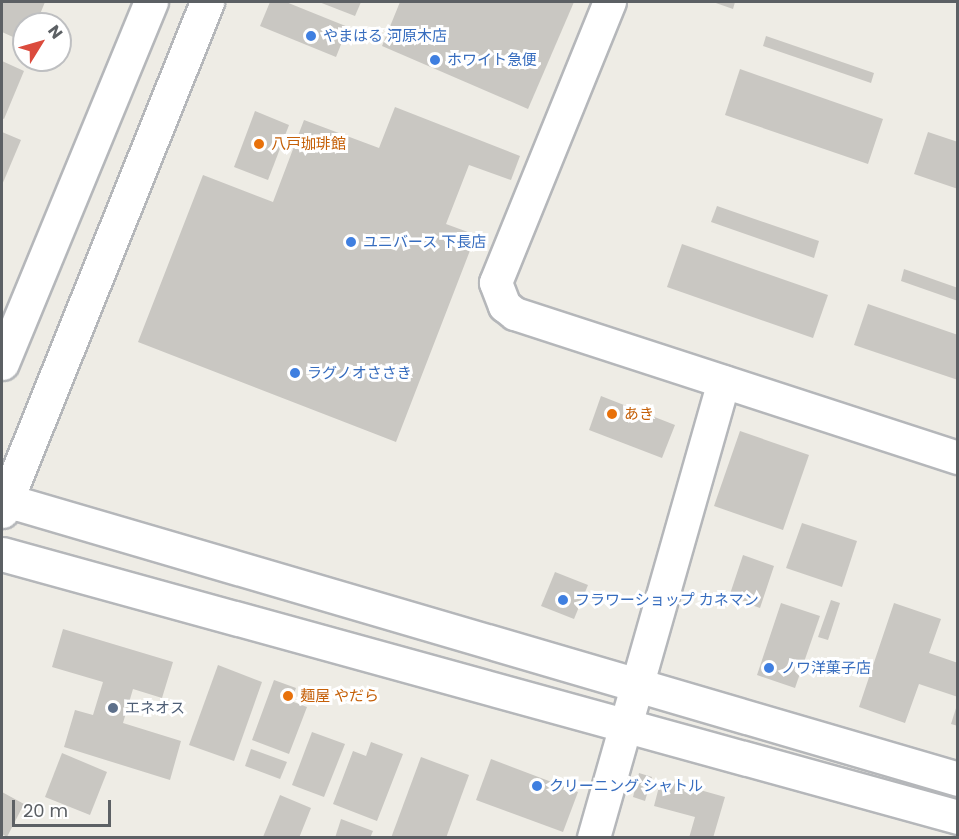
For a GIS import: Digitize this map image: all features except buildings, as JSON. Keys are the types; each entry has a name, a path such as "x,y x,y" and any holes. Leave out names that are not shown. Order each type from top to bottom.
{"street":[{"path":"2,363 151,2"},
{"path":"207,2 3,502 637,689 957,779"},
{"path":"610,2 496,283 497,295 515,314 957,458"},
{"path":"594,837 724,381"},
{"path":"2,554 627,723 957,817"}],"place":[{"name":"やまはる 河原木店","path":"311,36"},
{"name":"ホワイト急便","path":"435,60"},
{"name":"八戸珈琲館","path":"259,144"},
{"name":"ユニバース 下長店","path":"351,242"},
{"name":"ラグノオささき","path":"295,373"},
{"name":"あき","path":"612,414"},
{"name":"フラワーショップ カネマン","path":"563,600"},
{"name":"ノワ洋菓子店","path":"769,668"},
{"name":"麺屋 やだら","path":"288,696"},
{"name":"エネオス","path":"113,708"},
{"name":"クリーニング シャトル","path":"537,786"}]}
